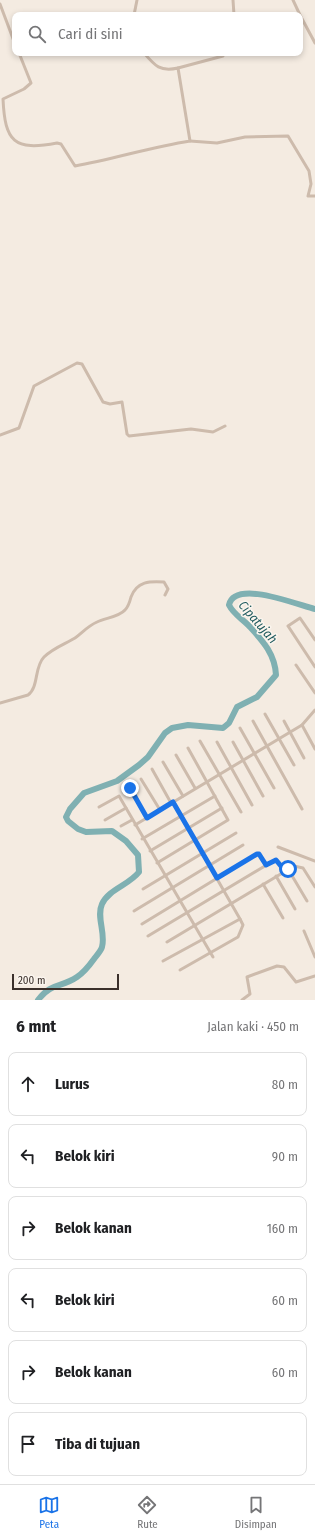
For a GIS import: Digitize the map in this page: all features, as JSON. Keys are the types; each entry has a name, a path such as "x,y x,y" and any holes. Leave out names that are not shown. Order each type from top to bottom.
{"street":[{"path":"135,12 137,0"},
{"path":"233,0 234,12"},
{"path":"293,0 299,12"},
{"path":"0,4 12,36"},
{"path":"303,21 315,43"},
{"path":"20,56 31,82 24,89 3,99 10,136 15,142 28,145 57,143 66,150 75,166 118,158 151,148 190,140 217,143 245,137 288,136 309,171 311,184 308,196 315,196"},
{"path":"147,56 157,66 168,70 223,56"},
{"path":"178,68 190,140"},
{"path":"0,435 19,428 34,386 77,363 82,364 102,402 110,404 123,403 127,434 129,436 191,429 213,432 225,426"},
{"path":"0,703 28,695 32,692 43,658 76,637 90,625 120,614 126,610 133,593 138,586 146,582 164,582 168,589 165,595"},
{"path":"315,640 299,618 287,627 315,668"},
{"path":"311,633 315,630"},
{"path":"296,665 315,693"},
{"path":"135,825 206,781 302,725 315,710"},
{"path":"265,714 294,765"},
{"path":"253,721 302,809"},
{"path":"284,722 304,758"},
{"path":"302,725 315,749"},
{"path":"240,728 274,788"},
{"path":"200,741 241,812"},
{"path":"217,742 252,805"},
{"path":"233,742 263,796"},
{"path":"157,863 228,820 188,748"},
{"path":"176,755 195,788"},
{"path":"163,762 183,796"},
{"path":"152,769 196,840 243,926 238,937 180,970"},
{"path":"141,779 160,810"},
{"path":"130,788 147,818"},
{"path":"99,808 119,796 164,876 213,957"},
{"path":"142,838 215,796"},
{"path":"105,820 126,808"},
{"path":"150,851 222,808"},
{"path":"121,826 132,820"},
{"path":"143,890 236,833"},
{"path":"134,911 242,846"},
{"path":"278,847 315,861"},
{"path":"142,924 179,900 257,854 259,854 266,865"},
{"path":"148,936 276,860 286,870 307,901"},
{"path":"167,942 295,866 302,867 315,887"},
{"path":"276,876 295,908"},
{"path":"309,877 315,879"},
{"path":"263,884 283,918"},
{"path":"163,961 240,919"},
{"path":"304,930 315,957"},
{"path":"242,1000 250,994 247,977 273,967 283,966 296,982 315,976"}],"waterway":[{"name":"Cipatujah","path":"38,1000 48,990 77,977 100,952 103,942 100,920 100,909 102,904 109,894 139,872 138,855 126,841 112,831 86,832 78,829 68,821 66,817 70,809 84,793 117,781 139,765 148,757 165,733 172,728 188,725 223,728 229,723 237,707 257,697 276,675 273,661 268,649 247,624 233,612 229,605 234,598 243,594 254,594 282,599 315,609"}],"route":[{"path":"130,788 147,818 173,802 217,878 257,854 259,854 266,865 276,860 285,871 288,869"}]}
